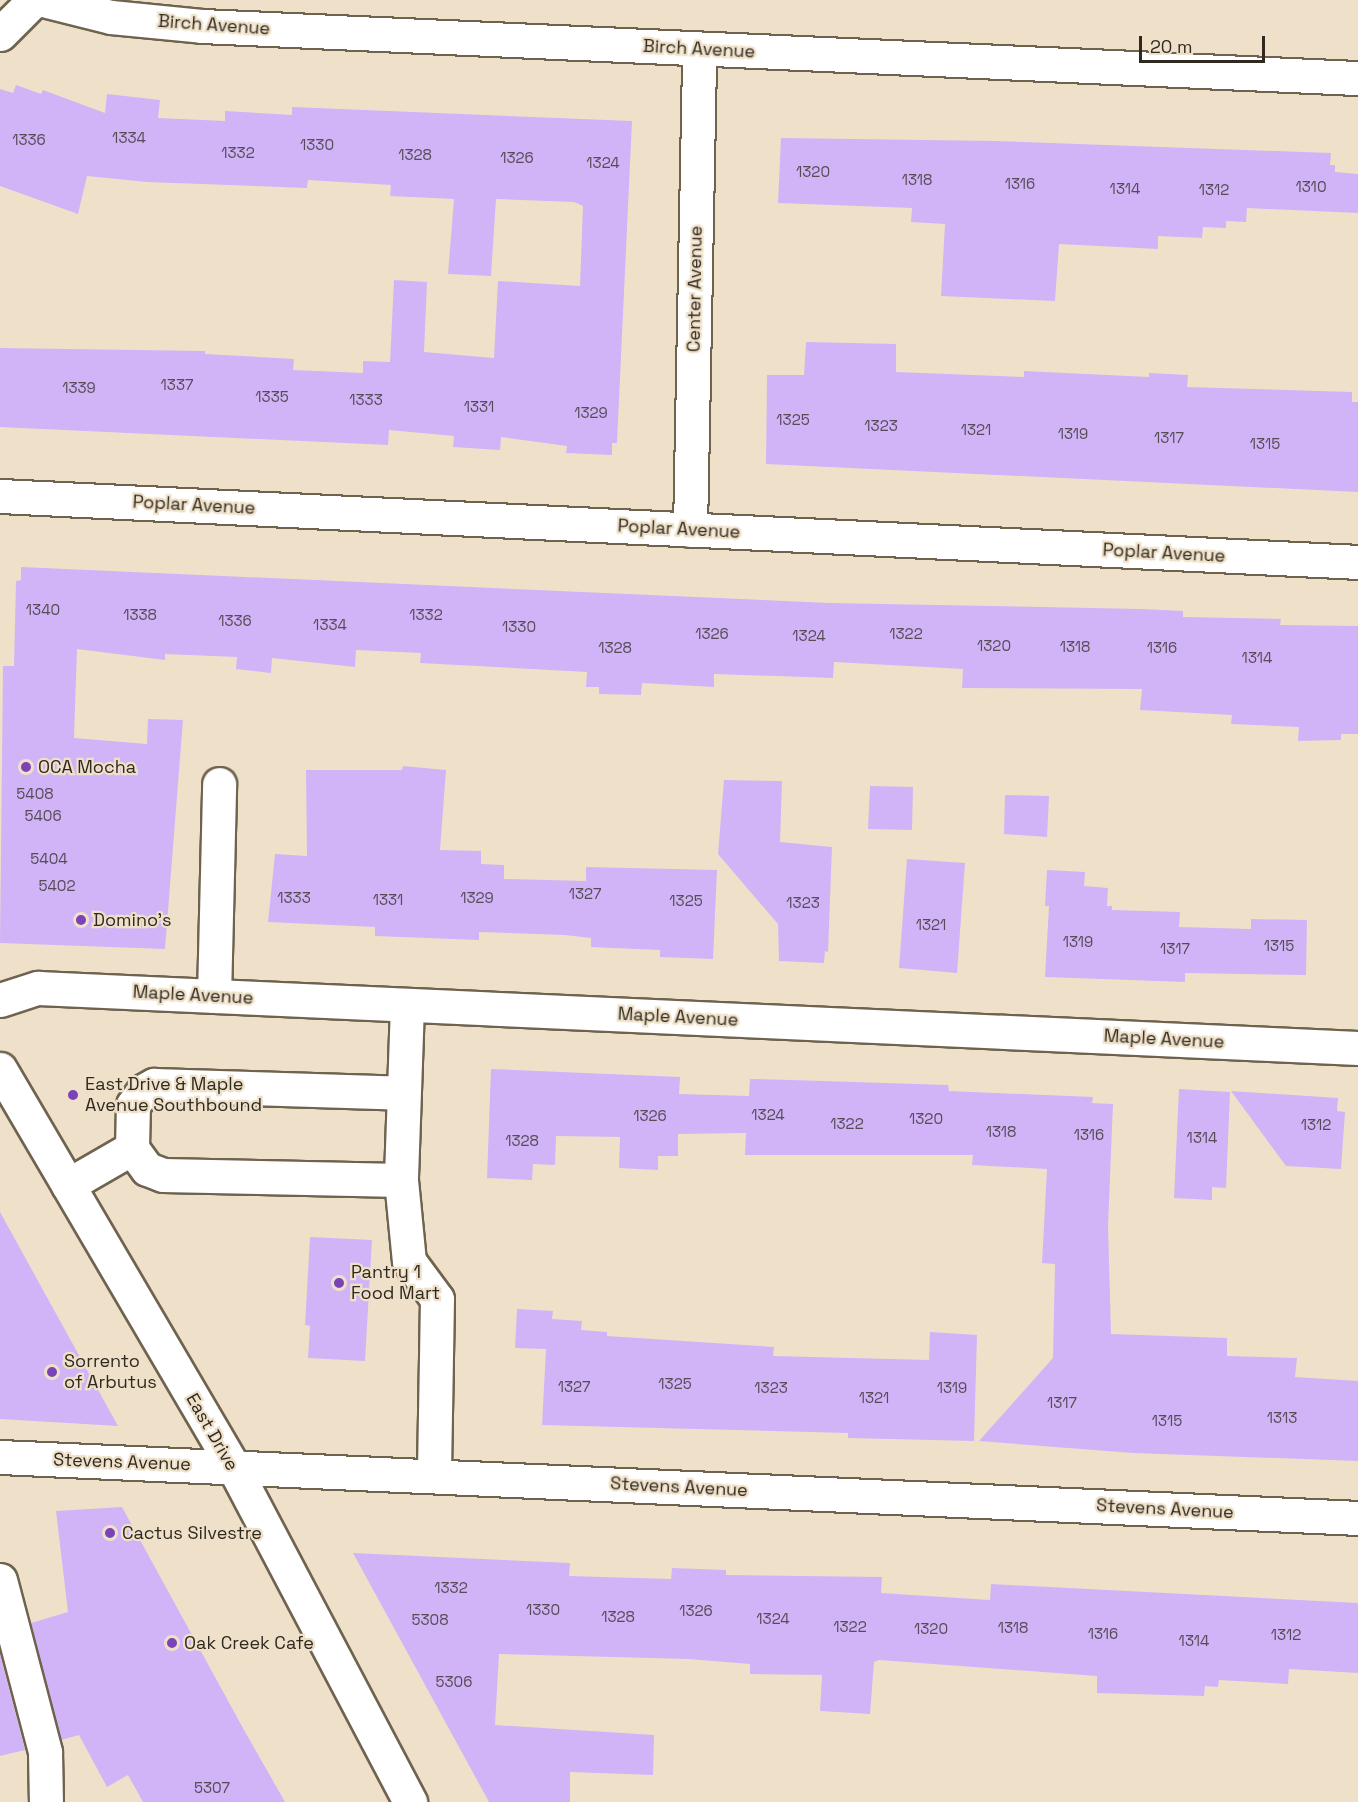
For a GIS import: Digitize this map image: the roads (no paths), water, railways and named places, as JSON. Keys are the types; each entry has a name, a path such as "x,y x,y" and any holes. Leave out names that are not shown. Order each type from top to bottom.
{"street":[{"path":"0,34 34,0"},
{"name":"Birch Avenue","path":"43,0 111,17 202,26 1358,78"},
{"name":"Center Avenue","path":"690,530 699,49"},
{"name":"Poplar Avenue","path":"0,496 1358,562"},
{"path":"214,996 219,784"},
{"name":"Maple Avenue","path":"0,1000 38,988 1358,1048"},
{"path":"408,1005 402,1093 401,1180 409,1261 437,1299 434,1476"},
{"name":"East Drive","path":"0,1070 233,1466 410,1802"},
{"path":"401,1180 163,1175 147,1169 132,1148 134,1105 142,1091 154,1085 402,1093"},
{"path":"68,1185 132,1148"},
{"name":"Stevens Avenue","path":"0,1457 1358,1518"},
{"path":"0,1580 45,1752 46,1802"}],"place":[{"name":"OCA Mocha","path":"26,767"},
{"name":"Domino's","path":"81,920"},
{"name":"East Drive & Maple Avenue Southbound","path":"73,1095"},
{"name":"Pantry 1 Food Mart","path":"339,1283"},
{"name":"Sorrento of Arbutus","path":"52,1372"},
{"name":"Cactus Silvestre","path":"110,1533"},
{"name":"Oak Creek Cafe","path":"172,1643"}]}
